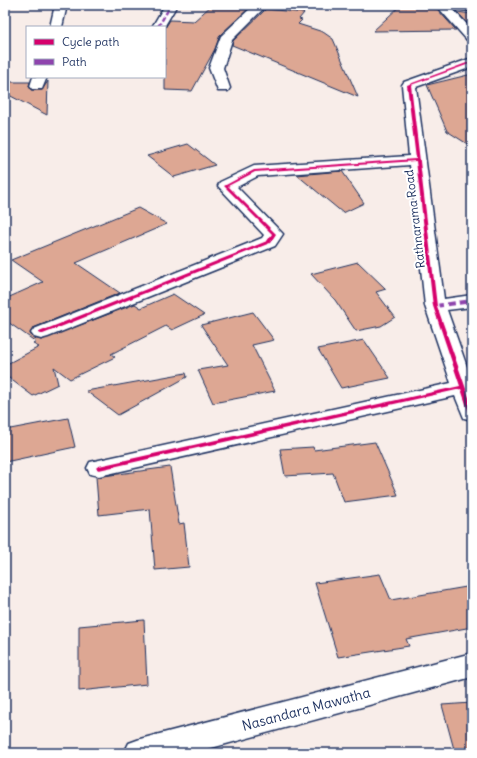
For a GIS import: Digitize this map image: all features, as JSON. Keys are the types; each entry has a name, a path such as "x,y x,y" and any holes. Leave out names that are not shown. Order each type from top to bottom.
{"main road":[{"path":"454,5 472,7"}],"street":[{"path":"56,26 61,5"},
{"path":"159,26 171,5"},
{"path":"223,88 216,68 226,39 261,5"},
{"path":"442,5 472,37"},
{"name":"Rathnarama Road","path":"469,399 435,306 409,84 472,62"},
{"path":"41,333 269,242 274,234 226,186 254,171 418,160"},
{"path":"435,306 472,301"},
{"path":"99,468 469,399"},
{"name":"Nasandara Mawatha","path":"140,753 472,665"}],"building":[{"path":"212,5 250,7 220,35 215,49 192,91 165,90 166,26 170,20 194,21"},
{"path":"401,5 437,9 456,30 373,31"},
{"path":"266,9 304,13 299,19 302,20 298,24 323,32 333,39 358,97 232,45 233,41"},
{"path":"457,12 472,14 472,28"},
{"path":"472,74 472,147 447,131 427,85"},
{"path":"48,81 47,115 5,93 5,82 30,82 29,86 31,90 42,90"},
{"path":"188,144 215,165 174,177 147,156"},
{"path":"342,171 364,203 343,213 297,175"},
{"path":"138,208 167,224 76,263 120,293 33,328 30,334 34,338 41,340 135,304 141,308 173,294 204,315 172,330 166,326 111,354 115,357 70,379 54,367 58,384 33,396 5,375 5,365 39,347 33,344 36,342 5,320 5,299 43,282 11,260"},
{"path":"358,262 386,289 376,292 395,317 381,326 356,331 335,300 311,274"},
{"path":"253,312 274,340 252,345 275,391 213,403 198,370 228,365 201,325"},
{"path":"364,340 390,378 341,388 318,349"},
{"path":"186,373 187,377 118,415 86,391"},
{"path":"68,418 75,447 5,462 5,430"},
{"path":"375,442 398,495 344,502 333,473 285,476 280,449 313,447 314,450"},
{"path":"170,467 179,524 184,523 189,567 155,570 150,509 99,515 96,477"},
{"path":"380,574 391,600 472,586 472,627 406,639 409,646 338,657 315,583"},
{"path":"144,620 147,684 79,691 79,626"},
{"path":"472,703 472,753 455,753 442,705"}],"marked path":[{"path":"159,26 171,5"},
{"path":"435,306 472,301"}],"cycle path":[{"path":"472,62 409,85 435,306 472,413"},
{"path":"41,333 269,242 274,234 226,186 254,171 418,160"},
{"path":"99,468 463,387"}]}
